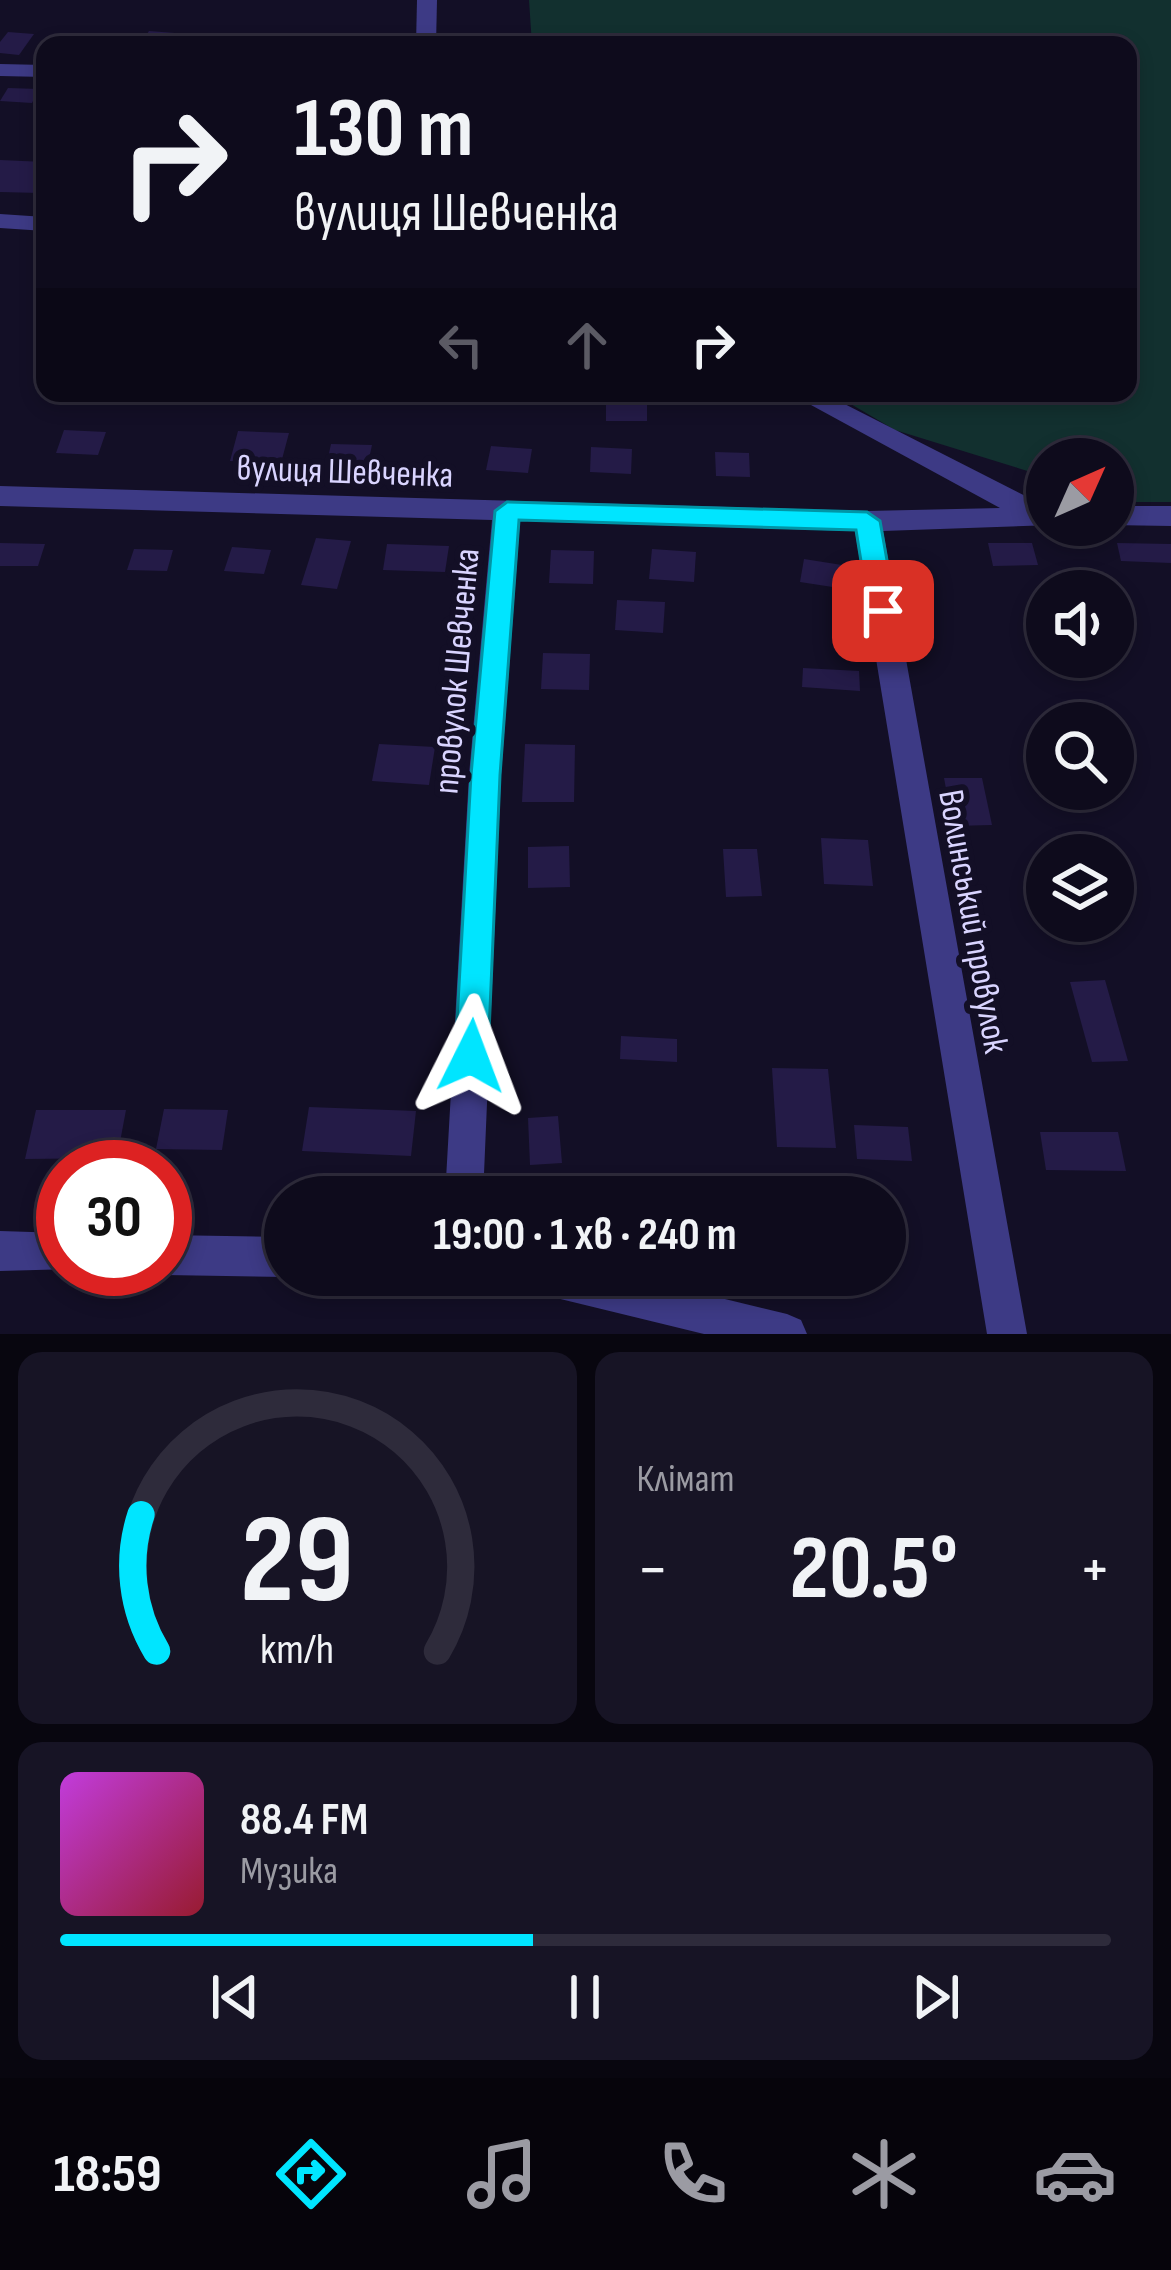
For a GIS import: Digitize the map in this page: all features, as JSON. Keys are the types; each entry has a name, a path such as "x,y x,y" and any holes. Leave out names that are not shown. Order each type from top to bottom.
{"street":[{"path":"426,36 428,0"},
{"path":"0,70 36,71"},
{"path":"0,221 36,223"},
{"path":"820,402 1026,508"},
{"name":"вулиця Шевченка","path":"0,496 867,521 1026,517"},
{"name":"провулок Шевченка","path":"465,1176 485,775 507,511"},
{"path":"1134,516 1171,516"},
{"name":"Волинський провулок","path":"867,521 1007,1334"},
{"path":"0,1251 36,1252"},
{"path":"192,1255 264,1257"},
{"path":"630,1296 787,1334"}],"green space":[{"path":"529,0 1171,0 1171,502 1134,502 1134,438 1026,438 1026,471 895,430 847,402 1137,402 1137,36 531,36"}],"building":[{"path":"149,31 175,33 173,36 146,36"},
{"path":"8,32 34,34 19,55 0,53 0,42"},
{"path":"8,88 36,89 32,103 0,101"},
{"path":"0,160 36,162 36,193 0,192"},
{"path":"606,405 647,405 647,421 606,421"},
{"path":"64,430 106,432 98,455 56,453"},
{"path":"238,431 289,433 281,463 230,461"},
{"path":"331,444 372,445 367,468 326,467"},
{"path":"491,446 532,449 528,473 486,470"},
{"path":"591,447 632,449 631,474 590,472"},
{"path":"715,452 749,453 750,477 716,476"},
{"path":"316,538 351,541 337,589 301,585"},
{"path":"0,543 45,544 38,566 0,566"},
{"path":"988,543 1026,543 1033,546 1038,565 993,566"},
{"path":"387,544 449,546 445,572 383,570"},
{"path":"1171,544 1171,563 1121,561 1118,546"},
{"path":"232,547 271,550 264,574 224,571"},
{"path":"134,549 173,550 167,571 127,570"},
{"path":"652,549 696,552 694,582 649,579"},
{"path":"551,550 594,551 593,584 549,583"},
{"path":"804,559 842,565 839,588 800,582"},
{"path":"617,600 665,602 663,633 615,630"},
{"path":"543,653 590,654 589,690 541,689"},
{"path":"803,668 859,671 860,691 802,687"},
{"path":"379,744 435,747 429,785 372,781"},
{"path":"525,744 575,745 574,802 522,802"},
{"path":"944,778 982,778 992,825 953,826"},
{"path":"821,838 868,840 873,886 824,884"},
{"path":"569,846 570,887 528,888 528,847"},
{"path":"723,849 757,849 762,896 726,897"},
{"path":"1105,980 1128,1061 1092,1062 1070,982"},
{"path":"621,1036 677,1039 677,1062 620,1059"},
{"path":"772,1068 828,1069 836,1148 777,1147"},
{"path":"309,1107 416,1111 411,1156 302,1151"},
{"path":"164,1109 228,1110 222,1150 192,1150 192,1140 158,1140"},
{"path":"36,1110 126,1110 120,1140 36,1140 36,1159 25,1159"},
{"path":"558,1116 562,1163 530,1165 528,1118"},
{"path":"854,1125 908,1127 912,1161 857,1159"},
{"path":"1040,1132 1118,1132 1126,1171 1046,1170"}],"route":[{"path":"471,1056 485,775 507,511 867,521 883,611"}]}
